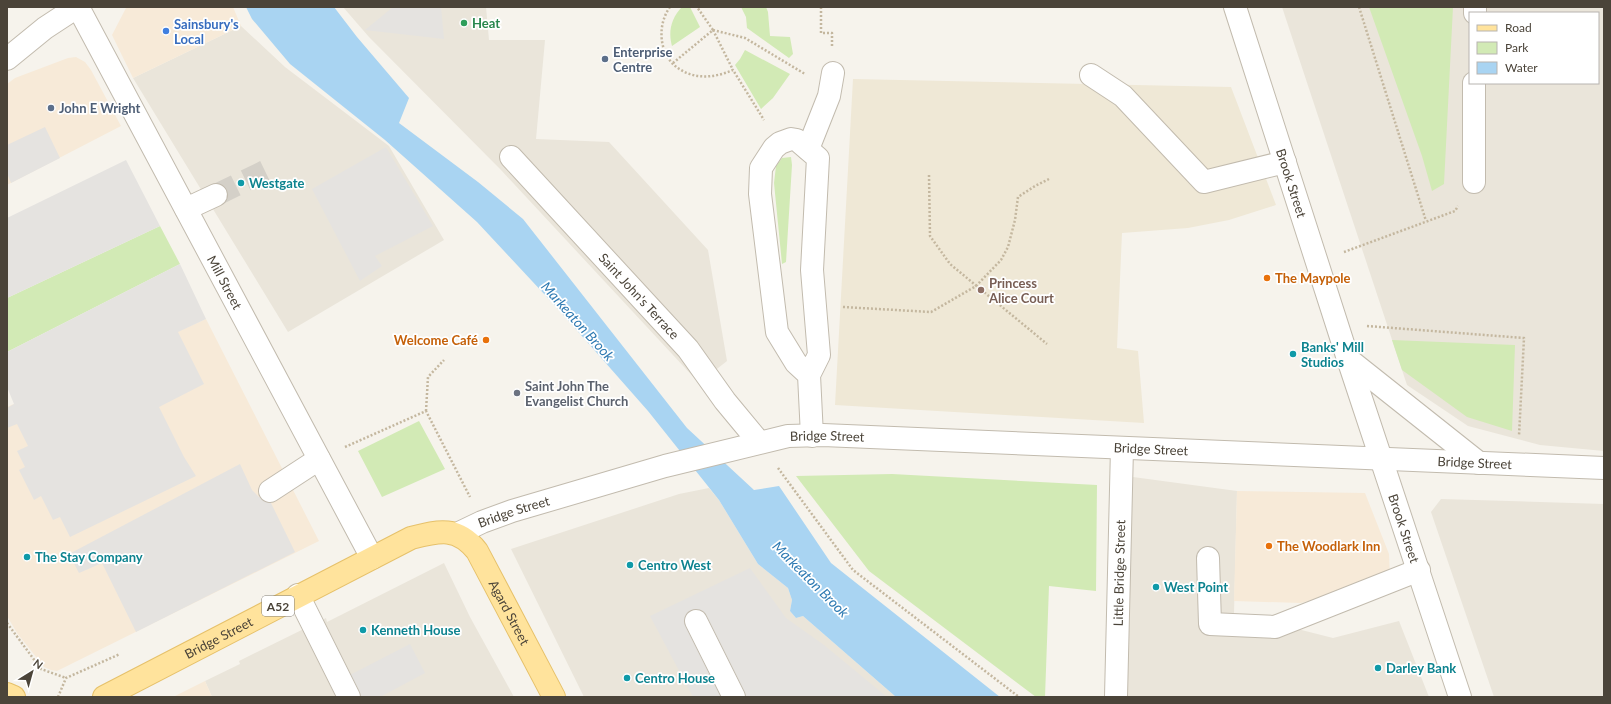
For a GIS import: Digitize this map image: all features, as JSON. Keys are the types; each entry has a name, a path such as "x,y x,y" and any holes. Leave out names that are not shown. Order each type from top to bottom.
{"main road":[{"name":"Bridge Street","path":"104,697 298,595 411,538 435,532 457,534"},
{"name":"Agard Street","path":"457,534 468,540 477,551 554,697"},
{"path":"7,694 14,697"}],"street":[{"path":"7,59 45,28 78,7"},
{"name":"Mill Street","path":"78,7 372,558"},
{"name":"Brook Street","path":"1235,7 1380,459 1419,570 1460,697"},
{"path":"1090,75 1123,96 1204,182 1285,162"},
{"path":"808,149 831,81"},
{"path":"1474,84 1474,182"},
{"path":"809,375 796,362 776,332 760,194 760,168 780,142 791,139 797,140 818,158 812,270 819,355 809,375 812,436"},
{"name":"Saint John's Terrace","path":"511,157 688,349 725,401 758,442"},
{"path":"186,209 216,196"},
{"path":"1348,359 1478,463"},
{"name":"Bridge Street","path":"457,534 482,522 512,511 665,466 733,448 788,436 1604,468"},
{"name":"Little Bridge Street","path":"1116,697 1122,448"},
{"path":"270,491 319,459"},
{"path":"1208,558 1210,624 1275,627 1419,570"},
{"path":"298,595 348,697"},
{"path":"696,621 734,697"}],"path":[{"path":"670,7 663,20 660,37 666,54 673,64 681,70 693,75 720,75 733,70"},
{"path":"697,7 713,30 733,70 770,129 774,148"},
{"path":"713,30 745,38 831,81 832,33 821,33 821,7"},
{"path":"1359,7 1426,221"},
{"path":"673,64 713,30"},
{"path":"929,175 930,236 950,264 1047,344"},
{"path":"815,305 931,312 976,286 1001,260 1008,247 1015,220 1018,198 1035,186 1049,179"},
{"path":"1317,262 1455,211 1474,182"},
{"path":"1336,323 1524,338 1517,464"},
{"path":"444,360 428,376 426,412 482,522"},
{"path":"319,459 426,412"},
{"path":"758,442 853,570 1019,697"},
{"path":"7,623 41,669 66,678 58,697"}],"shaded area":[{"name":"Sainsbury's Local","path":"233,7 241,26 133,78 112,35 126,8"},
{"path":"343,7 486,7 489,40 545,40 536,139 609,142 708,250 727,361 699,383 501,170 369,37"},
{"path":"393,7 441,7 444,39 365,30"},
{"path":"1282,7 1604,7 1604,451 1540,445 1468,426 1407,385"},
{"path":"241,26 285,67 389,146 444,240 288,332 133,78"},
{"path":"76,57 85,62 91,70 121,126 7,185 7,84 15,78 68,58"},
{"name":"Princess Alice Court","path":"853,79 1231,87 1276,205 1229,220 1188,228 1122,233 1117,348 1138,351 1144,423 835,405"},
{"path":"45,127 60,158 11,183 7,173 7,145"},
{"path":"386,147 433,226 375,256 382,266 360,281 312,189"},
{"path":"126,160 160,226 7,298 7,218"},
{"path":"180,264 206,319 178,332 204,384 159,407 184,457 196,476 70,537 60,517 53,520 41,496 34,500 19,470 25,467 17,451 28,446 17,424 7,428 7,408 14,404 7,387 7,352"},
{"path":"206,319 319,541 57,671 44,667 17,633 7,616 7,407"},
{"path":"240,464 252,490 259,497 271,503 295,552 136,632 102,563 79,573 69,554"},
{"path":"1133,477 1237,491 1234,613 1333,638 1399,621 1429,697 1128,697 1124,678"},
{"path":"709,488 719,500 758,564 788,588 792,600 790,611 796,618 803,616 896,697 584,697 511,549 679,494"},
{"path":"1237,491 1365,493 1389,554 1390,578 1301,603 1234,601"},
{"path":"1441,499 1604,504 1604,697 1494,697 1431,512"},
{"path":"444,563 470,617 514,697 212,697 205,681 240,664 239,661 326,618 327,622"},
{"path":"750,568 786,618 824,645 887,697 693,697 650,616"},
{"path":"410,644 425,673 380,697 356,697 346,677"},
{"path":"205,681 212,697 173,697"}],"green space":[{"path":"682,7 690,7 700,27 672,46 670,36 671,25 678,11"},
{"path":"741,7 766,7 768,12 770,36 790,37 793,54 789,58 747,28 746,17"},
{"path":"1369,7 1453,7 1444,184 1432,191 1422,156"},
{"path":"745,50 790,74 773,98 761,109 735,65"},
{"path":"791,157 792,165 786,262 782,264 774,183 776,166 782,158"},
{"path":"160,226 180,264 7,352 7,298"},
{"path":"1392,340 1515,345 1512,431 1467,417 1402,370"},
{"path":"419,421 445,469 382,497 358,451"},
{"path":"892,474 1097,485 1096,591 1049,586 1045,697 1036,697 869,571 796,476"}],"water":[{"name":"Markeaton Brook","path":"246,7 334,7 357,37 409,98 399,123 478,182 523,219 687,428 754,490 779,486 831,563 1000,697 896,697 803,616 796,618 790,611 792,600 788,588 758,564 719,500 648,411 559,310 477,222 385,140 290,64 252,19"}],"tunnel":[{"path":"216,195 265,171"}],"place":[{"name":"Heat","path":"464,23"},
{"name":"Sainsbury's Local","path":"166,31"},
{"name":"Enterprise Centre","path":"605,59"},
{"name":"John E Wright","path":"51,108"},
{"name":"Westgate","path":"241,183"},
{"name":"The Maypole","path":"1267,278"},
{"name":"Princess Alice Court","path":"981,290"},
{"name":"Welcome Café","path":"486,340"},
{"name":"Banks' Mill Studios","path":"1293,354"},
{"name":"Saint John The Evangelist Church","path":"517,393"},
{"name":"The Woodlark Inn","path":"1269,546"},
{"name":"The Stay Company","path":"27,557"},
{"name":"Centro West","path":"630,565"},
{"name":"West Point","path":"1156,587"},
{"name":"Kenneth House","path":"363,630"},
{"name":"Darley Bank","path":"1378,668"},
{"name":"Centro House","path":"627,678"}]}
